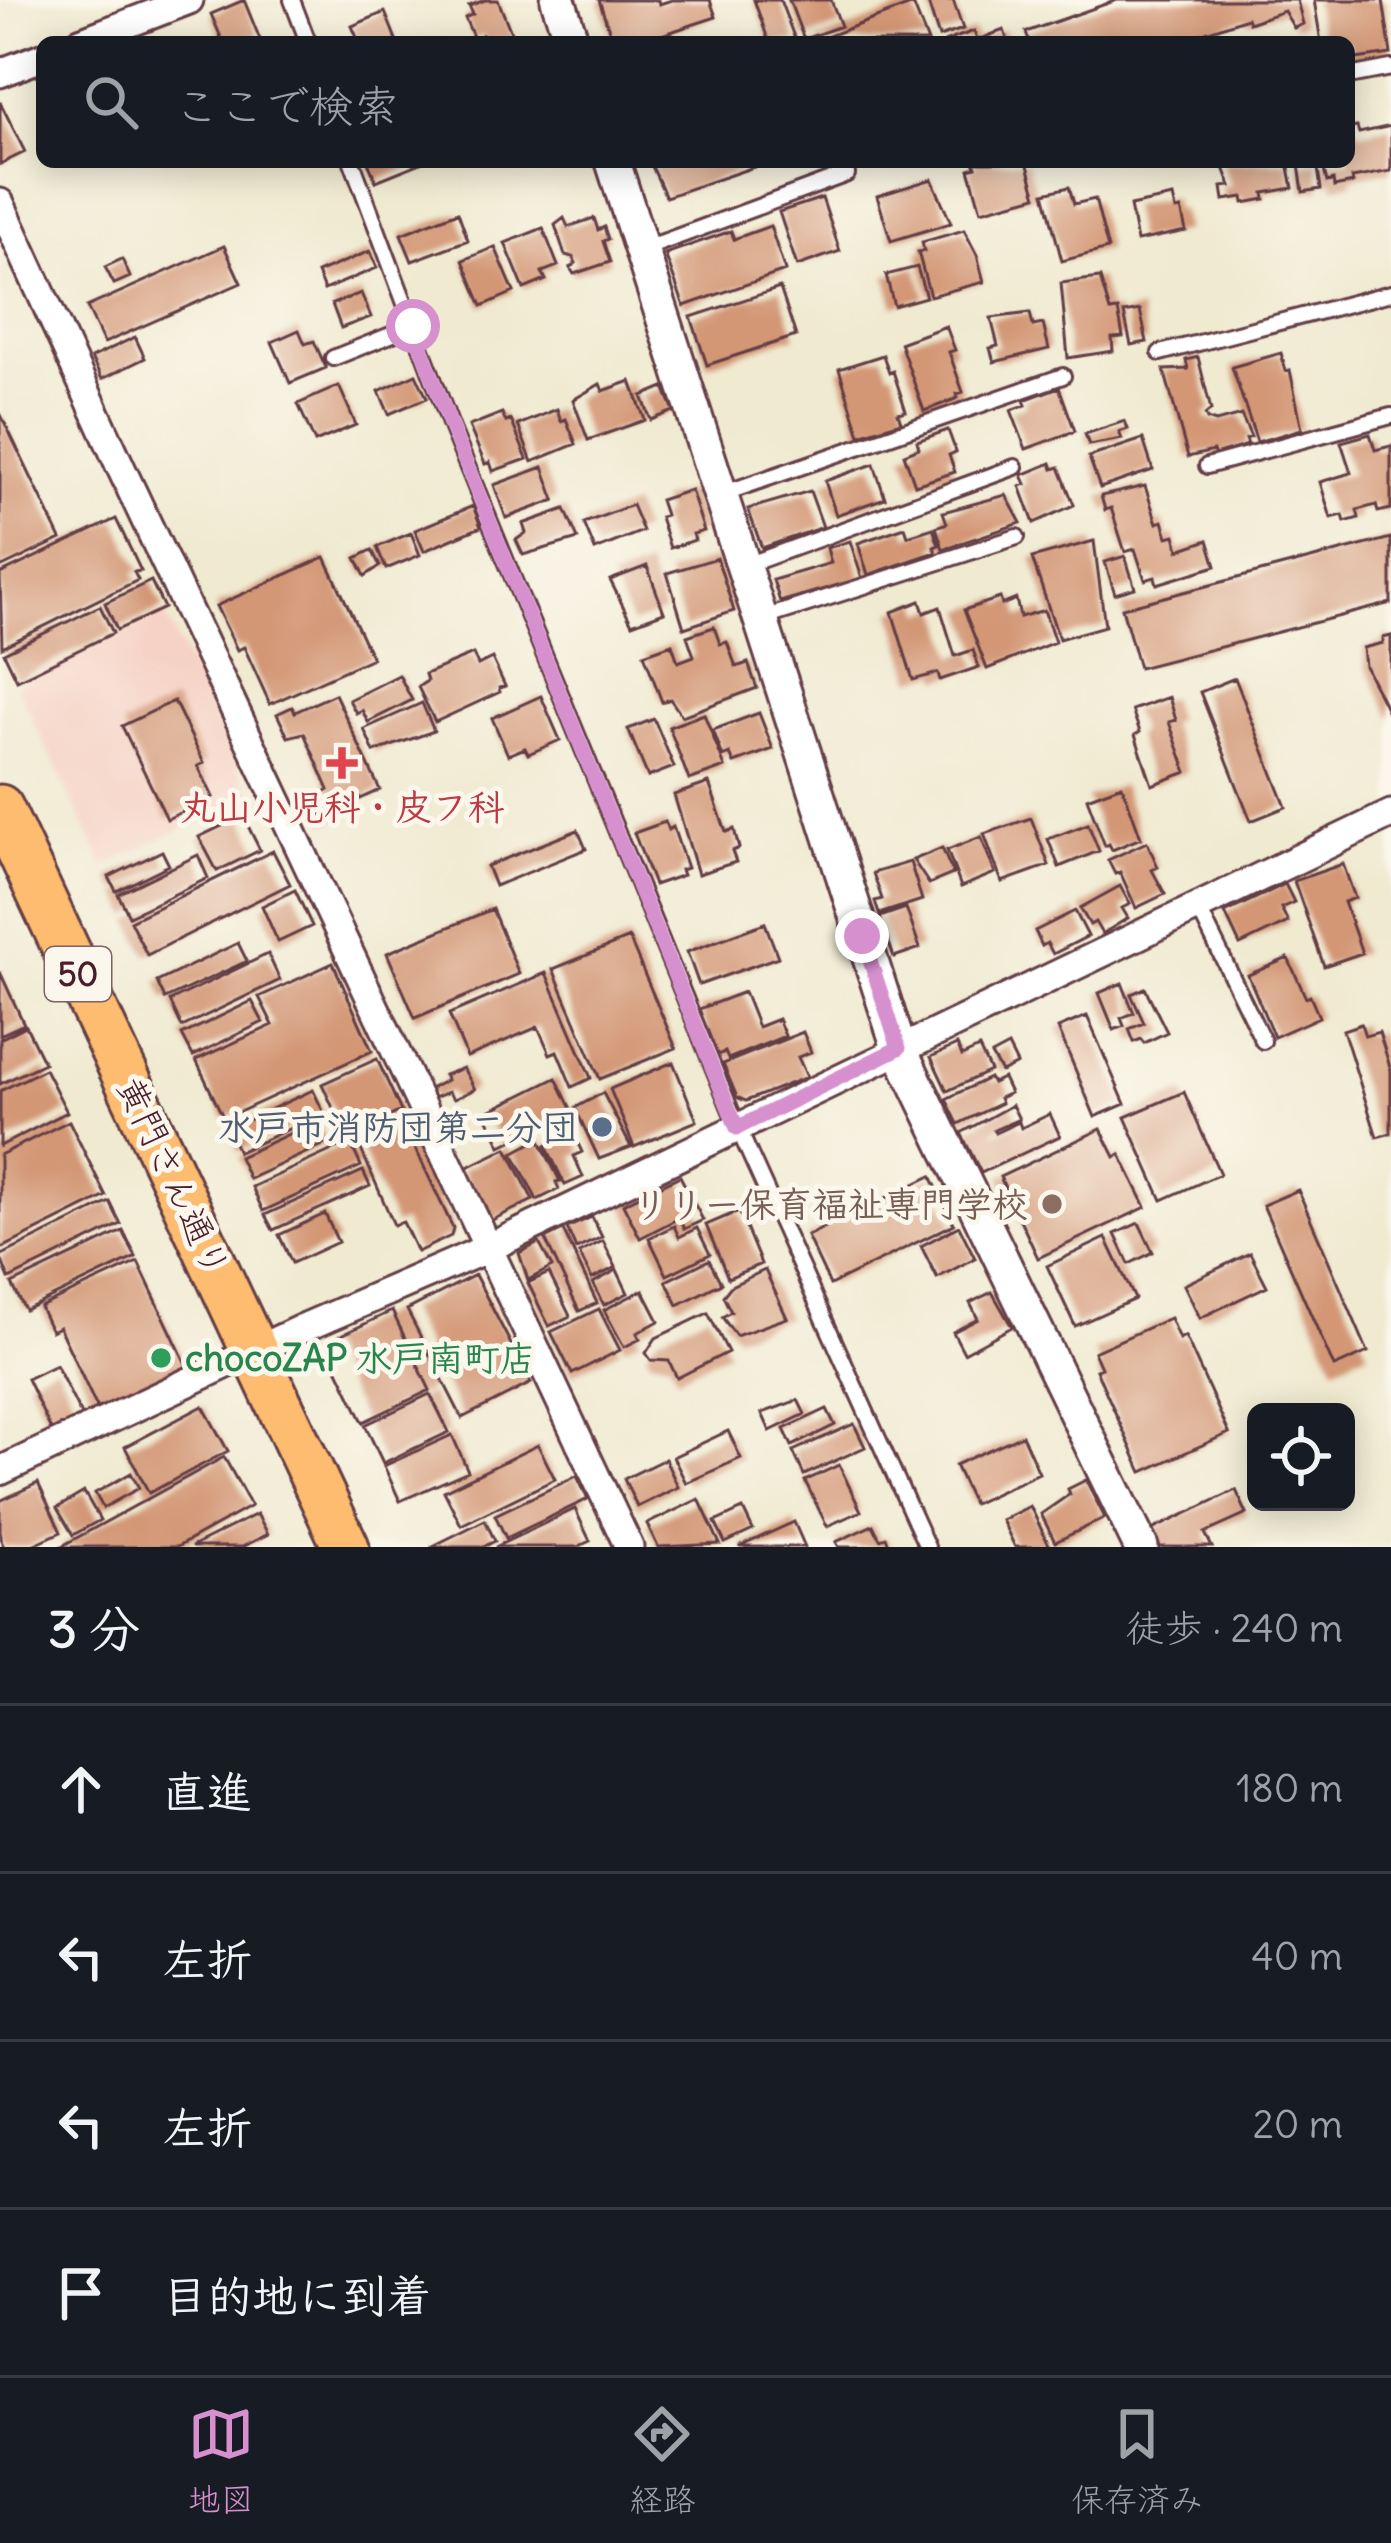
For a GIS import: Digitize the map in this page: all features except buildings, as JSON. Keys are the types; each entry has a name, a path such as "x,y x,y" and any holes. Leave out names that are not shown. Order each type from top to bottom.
{"highway":[{"name":"黄門さん通り","path":"0,808 346,1547"}],"street":[{"path":"96,36 189,0"},
{"path":"558,0 570,36"},
{"path":"0,73 36,59"},
{"path":"615,168 899,1048 1141,1547"},
{"path":"0,203 629,1547"},
{"path":"0,1472 255,1350 488,1248 1391,814"}],"lane":[{"path":"292,0 306,36"},
{"path":"1355,75 1391,68"},
{"path":"354,168 452,429 737,1128 927,1547"},
{"path":"642,250 847,174"},
{"path":"1160,353 1391,292"},
{"path":"333,358 413,326"},
{"path":"721,495 1063,376"},
{"path":"1207,466 1391,416"},
{"path":"744,566 1015,467"},
{"path":"760,619 1017,537"},
{"path":"1198,907 1263,1041"}],"shaded area":[{"path":"164,613 251,795 104,866 16,685"}],"place":[{"name":"丸山小児科・皮フ科","path":"342,763"},
{"name":"水戸市消防団第二分団","path":"602,1127"},
{"name":"リリー保育福祉専門学校","path":"1052,1204"},
{"name":"chocoZAP 水戸南町店","path":"161,1358"}],"route":[{"path":"413,326 737,1128 899,1048 862,936"}]}
